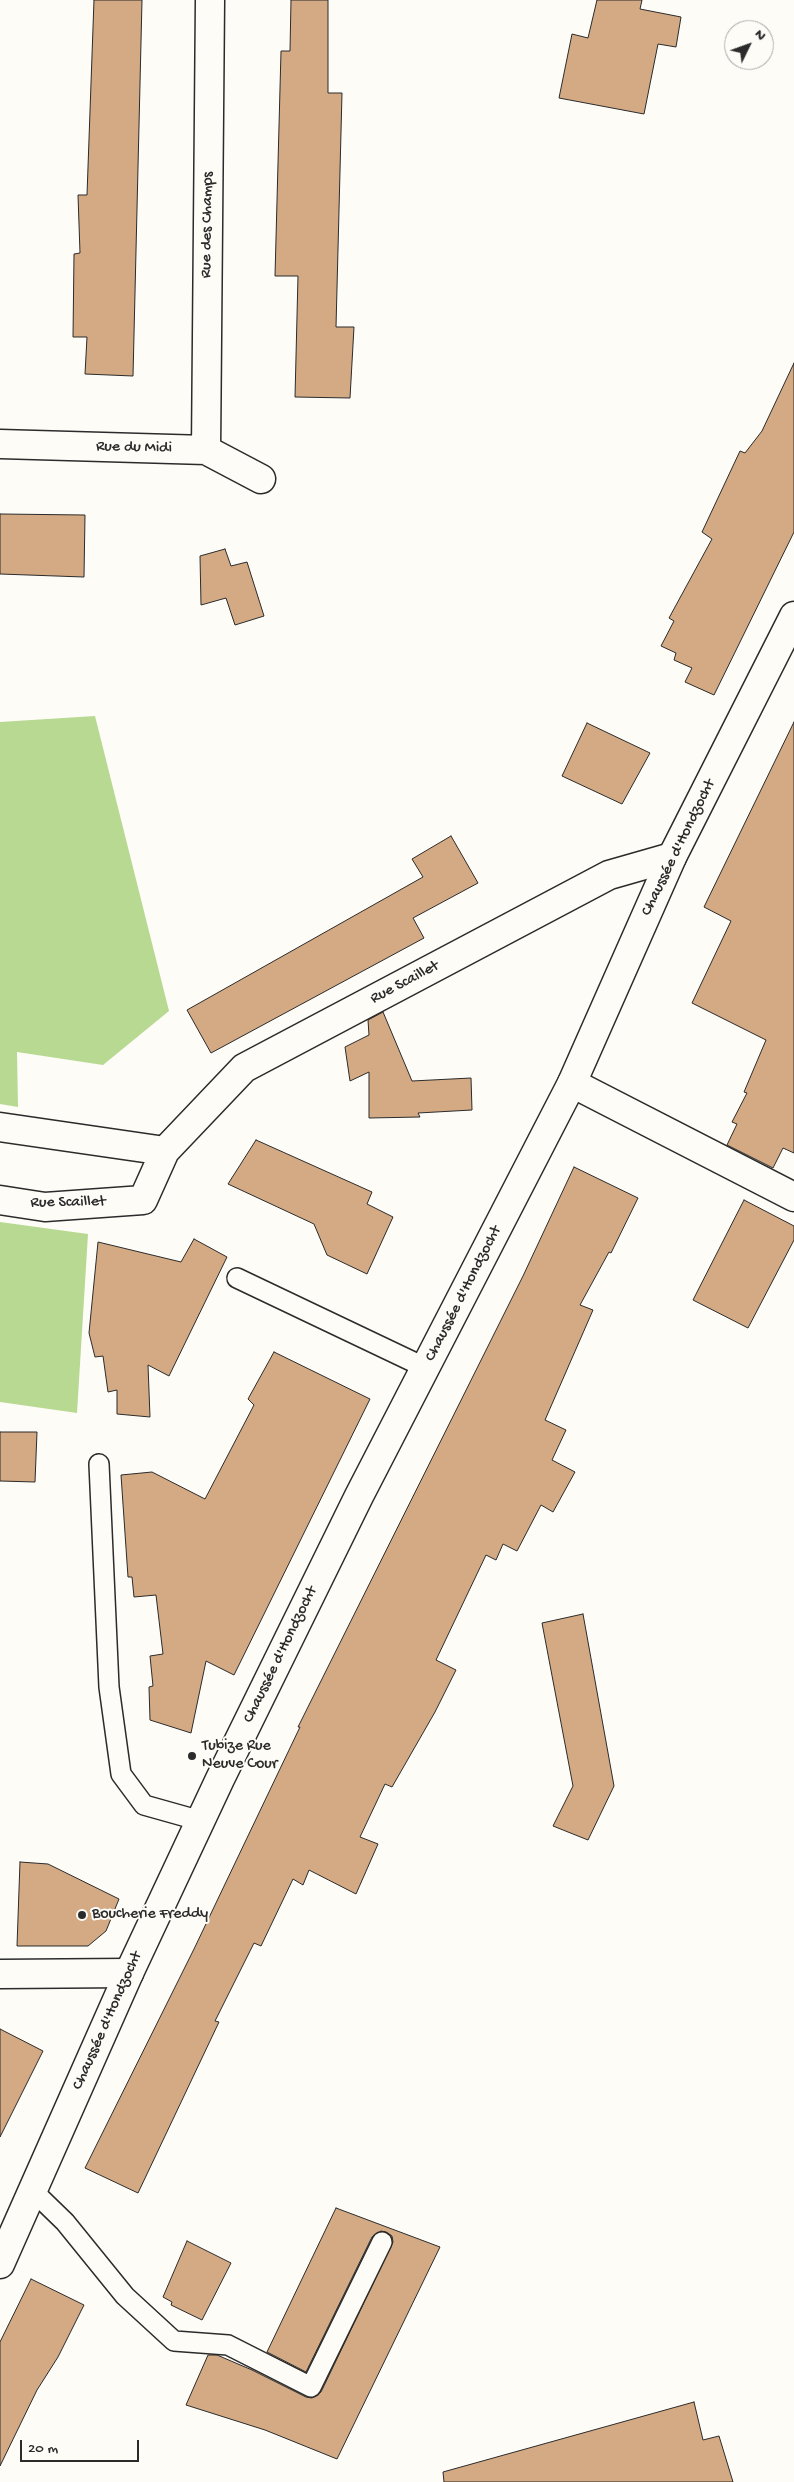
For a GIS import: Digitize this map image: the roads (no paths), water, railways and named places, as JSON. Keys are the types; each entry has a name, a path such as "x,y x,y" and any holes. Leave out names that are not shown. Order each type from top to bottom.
{"street":[{"name":"Rue des Champs","path":"206,450 210,0"},
{"name":"Rue du Midi","path":"0,444 206,450 261,479"},
{"name":"Chaussée d'Hondzocht","path":"0,2264 129,1973 201,1821 359,1496 572,1083 672,857 792,624"},
{"name":"Rue Scaillet","path":"0,1200 45,1206 143,1200 165,1151 244,1068 609,876 672,857"},
{"path":"572,1083 794,1197"},
{"path":"0,1127 165,1151"},
{"path":"0,1974 129,1973"}],"lane":[{"path":"237,1278 426,1368"},
{"path":"99,1464 109,1688 121,1774 144,1805 201,1821"},
{"path":"33,2191 65,2222 125,2296 174,2341 228,2345 311,2387 382,2242"}],"place":[{"name":"Tubize Rue Neuve Cour","path":"192,1756"},
{"name":"Boucherie Freddy","path":"82,1915"}]}
